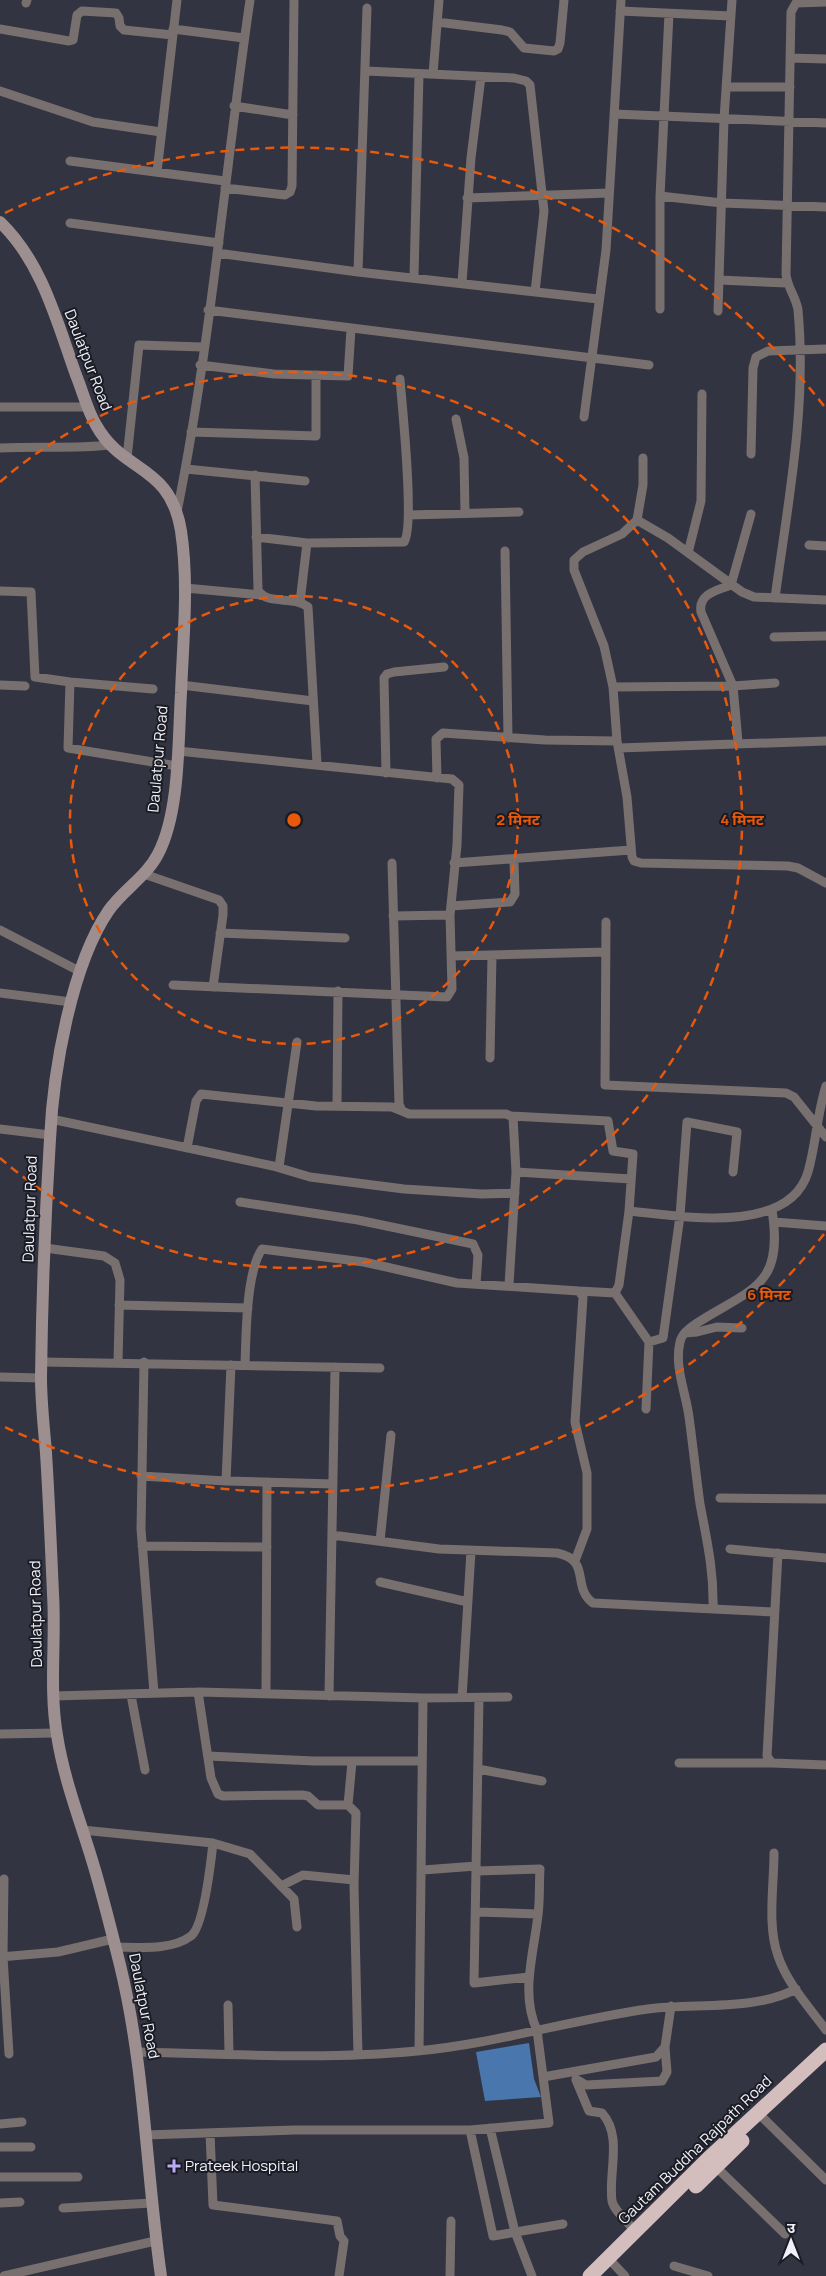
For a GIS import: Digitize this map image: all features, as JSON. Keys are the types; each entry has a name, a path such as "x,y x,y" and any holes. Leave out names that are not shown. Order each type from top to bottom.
{"highway":[{"name":"Gautam Buddha Rajpath Road","path":"590,2276 613,2269 636,2232 712,2163 826,2050"},
{"path":"761,2116 826,2060"},
{"path":"613,2269 712,2163"}],"street":[{"path":"157,172 177,0"},
{"path":"177,512 186,469 219,243 234,106 250,0"},
{"path":"70,161 157,172 276,195 285,195 290,192 292,186 294,0"},
{"path":"433,74 439,0"},
{"path":"437,22 502,30 510,32 524,48 554,51 558,49 560,42 564,0"},
{"path":"584,417 598,299 606,250 621,0"},
{"path":"718,311 724,119 732,0"},
{"path":"775,598 799,426 798,308 787,283 790,58 793,7 802,1 826,2"},
{"path":"358,272 367,8"},
{"path":"0,29 69,41 74,40 77,15 82,11 116,13 120,26 124,30 244,38"},
{"path":"620,11 731,16"},
{"path":"660,310 660,196 669,14"},
{"path":"790,58 826,59"},
{"path":"366,71 514,78 526,81 530,86 532,90 544,222 535,292"},
{"path":"414,277 419,74"},
{"path":"462,283 468,198 481,77"},
{"path":"726,87 790,87"},
{"path":"0,90 93,122 161,132"},
{"path":"234,106 293,115"},
{"path":"614,114 826,123"},
{"path":"468,198 610,193"},
{"path":"660,196 722,203 826,207"},
{"name":"Daulatpur Road","path":"0,222 26,251 39,274 88,407 110,446 150,473 162,484 177,512 181,532 185,588 178,751 167,833 157,856 144,874 109,909 92,939 79,971 71,1002 51,1119 41,1378 54,1614 56,1732 66,1778 95,1870 114,1943 137,2052 160,2276"},
{"path":"70,223 219,243"},
{"path":"217,253 358,272 598,299"},
{"path":"719,280 787,283"},
{"path":"208,310 649,365"},
{"path":"200,365 274,374 348,376 351,329"},
{"path":"127,458 139,345 203,346"},
{"path":"751,454 753,368 756,357 768,351 826,349"},
{"path":"191,432 316,436 316,375"},
{"path":"256,537 307,543 404,542 407,538 409,515 400,379"},
{"path":"688,553 701,501 702,394"},
{"path":"0,407 88,407"},
{"path":"456,419 464,458 465,513"},
{"path":"0,448 110,446"},
{"path":"643,458 643,484 637,520 622,534 583,552 574,560 574,570 604,646 613,687 618,745 627,797 631,850 634,861 641,863 788,866 798,868 826,883"},
{"path":"186,469 305,481"},
{"path":"255,475 258,590 261,595"},
{"path":"409,515 519,512"},
{"path":"732,585 751,514"},
{"path":"637,520 688,553 742,592 754,597 826,600"},
{"path":"300,602 307,543"},
{"path":"809,545 826,546"},
{"path":"505,551 508,738"},
{"path":"732,585 711,593 702,599 700,605 701,612 733,686 738,742"},
{"path":"185,588 261,595 300,602 308,607 317,764"},
{"path":"0,591 31,592 36,677 152,689"},
{"path":"774,637 826,636"},
{"path":"386,773 384,678 387,674 394,672 444,668"},
{"path":"70,682 68,748 177,766"},
{"path":"613,687 733,686 775,683"},
{"path":"0,685 25,686"},
{"path":"181,685 313,701"},
{"path":"437,778 436,744 438,735 443,733 618,745 826,741"},
{"path":"173,985 447,997 452,988 450,915 454,863 458,845 459,785 452,779 178,751"},
{"path":"454,863 631,850"},
{"path":"451,906 510,902 515,894 514,860"},
{"path":"392,863 399,1104 402,1111"},
{"path":"144,874 219,900 223,906 212,986"},
{"path":"393,916 450,915"},
{"path":"606,922 605,1085 786,1093 794,1097 826,1137"},
{"path":"0,930 79,971"},
{"path":"220,933 345,938"},
{"path":"451,956 606,952"},
{"path":"490,1058 492,955"},
{"path":"337,1105 338,991"},
{"path":"0,994 71,1002"},
{"path":"279,1167 297,1042"},
{"path":"629,1211 680,1216 738,1217 772,1210 794,1198 801,1190 808,1173 826,1086"},
{"path":"187,1148 196,1101 201,1094 316,1106 392,1107 410,1114 506,1114 511,1116 608,1121 613,1151 633,1154 629,1211 619,1285 615,1292"},
{"path":"509,1285 516,1172 514,1121 511,1116"},
{"path":"51,1119 279,1167 310,1177 404,1189 482,1194 515,1193"},
{"path":"649,1342 663,1338 680,1216 687,1122 737,1132 733,1172"},
{"path":"0,1129 50,1134"},
{"path":"516,1172 632,1179"},
{"path":"240,1202 358,1220 473,1244 478,1255 476,1284"},
{"path":"713,1609 712,1565 699,1495 689,1417 680,1377 680,1341 685,1332 702,1320 742,1298 769,1272 775,1251 772,1210"},
{"path":"774,1222 826,1226"},
{"path":"45,1248 110,1258 118,1267 118,1362"},
{"path":"245,1365 248,1308 256,1262 262,1249 364,1262 432,1279 476,1284 615,1292"},
{"path":"575,1561 586,1529 586,1473 575,1422 583,1297 579,1291"},
{"path":"615,1292 649,1342 646,1409"},
{"path":"119,1305 248,1308"},
{"path":"685,1332 697,1332 716,1327 742,1328"},
{"path":"42,1362 144,1362 380,1368"},
{"path":"144,1362 141,1476 142,1546 154,1693"},
{"path":"226,1481 231,1365"},
{"path":"329,1696 335,1367"},
{"path":"0,1377 41,1378"},
{"path":"380,1541 391,1435"},
{"path":"141,1476 333,1484"},
{"path":"266,1694 267,1482"},
{"path":"720,1498 826,1499"},
{"path":"332,1534 471,1551 557,1552 569,1555 575,1561 583,1592 593,1603 774,1612"},
{"path":"142,1546 267,1547"},
{"path":"730,1549 826,1558"},
{"path":"462,1698 471,1551"},
{"path":"772,1763 767,1756 766,1747 778,1553"},
{"path":"380,1582 468,1602"},
{"path":"54,1696 198,1692 423,1698 508,1697"},
{"path":"198,1692 215,1790 223,1796 302,1794 308,1796 318,1805 348,1805 352,1807 356,1819 354,1880 358,2055"},
{"path":"131,1695 146,1770"},
{"path":"419,2051 423,1698"},
{"path":"479,1698 474,1983 529,1978"},
{"path":"0,1734 56,1732"},
{"path":"208,1756 352,1762 422,1761"},
{"path":"348,1805 352,1762"},
{"path":"679,1763 826,1765"},
{"path":"478,1769 542,1782"},
{"path":"82,1830 213,1843 250,1854 294,1899 297,1927"},
{"path":"2,1957 58,1952 114,1943 158,1946 179,1942 191,1936 197,1928 208,1885 213,1843"},
{"path":"774,1853 774,1934 778,1956 785,1973 826,2030"},
{"path":"146,2135 296,2130 470,2130 549,2123 536,2030 530,2016 529,1978 538,1914 540,1869 476,1868 422,1870"},
{"path":"281,1886 303,1875 354,1880"},
{"path":"4,1879 3,2026 9,2054"},
{"path":"476,1912 538,1914"},
{"path":"137,2052 358,2055 419,2051 671,2006 764,2001 784,1996 796,1989"},
{"path":"228,2005 229,2054"},
{"path":"575,2076 586,2085 662,2081 667,2072 665,2047 671,2006"},
{"path":"543,2077 575,2076 656,2056 665,2047"},
{"path":"575,2076 590,2111 602,2113 610,2124 613,2141 612,2202 636,2232"},
{"path":"761,2116 826,2180"},
{"path":"0,2124 22,2122"},
{"path":"490,2128 515,2232 532,2276"},
{"path":"470,2130 493,2236 563,2224"},
{"path":"210,2133 213,2205 337,2221 340,2236 344,2241 339,2276"},
{"path":"0,2147 31,2147"},
{"path":"712,2163 785,2234"},
{"path":"0,2177 78,2177"},
{"path":"0,2204 20,2202"},
{"path":"63,2208 152,2203"},
{"path":"450,2276 451,2221"},
{"path":"10,2275 155,2240"},
{"path":"674,2266 708,2276"}],"water":[{"path":"529,2043 534,2079 541,2097 485,2101 476,2052"}],"place":[{"name":"Prateek Hospital","path":"174,2166"}]}
